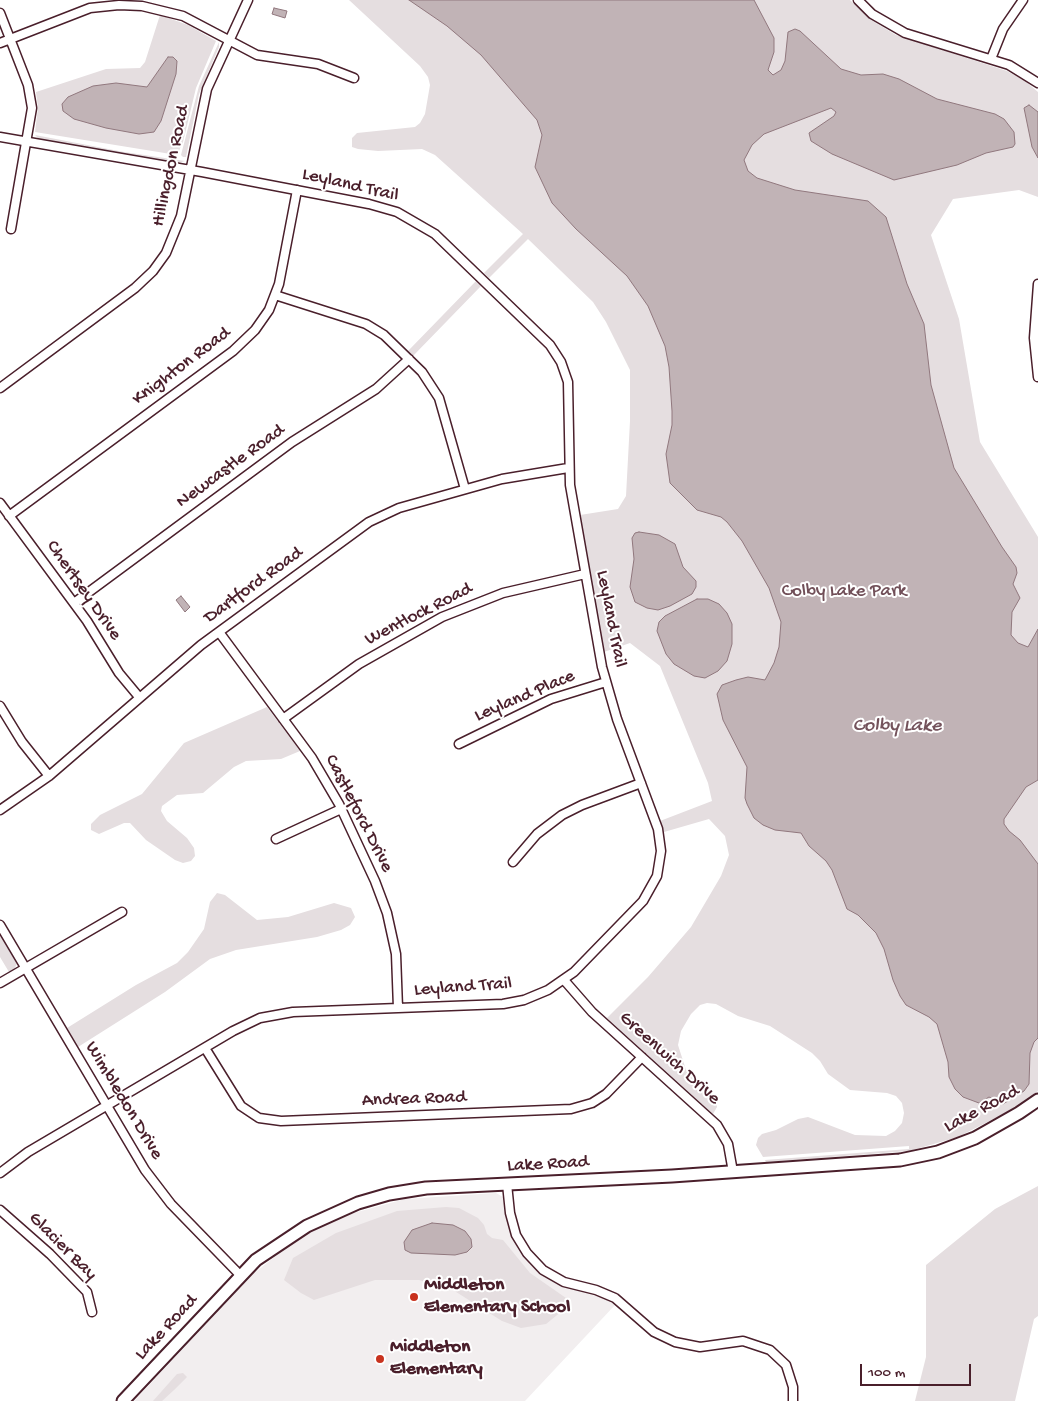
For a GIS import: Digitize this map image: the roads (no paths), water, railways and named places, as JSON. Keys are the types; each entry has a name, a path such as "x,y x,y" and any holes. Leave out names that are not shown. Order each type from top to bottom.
{"street":[{"name":"Hillingdon Road","path":"0,388 135,288 153,271 166,253 176,232 205,94 216,66 248,0"},
{"path":"858,0 872,14 905,32 1009,65 1038,83"},
{"path":"991,59 1003,28 1023,0"},
{"path":"0,43 90,8 137,3 183,16 259,56 316,64 354,78"},
{"path":"0,13 27,82 32,101 32,120 11,229"},
{"name":"Leyland Trail","path":"0,137 190,170 383,207 418,222 443,240 547,342 561,362 568,382 568,468 585,574 606,682 659,837 660,860 656,879 640,904 564,980 539,994 508,1003 297,1011 273,1014 246,1024 204,1048 28,1152 0,1173"},
{"name":"Knighton Road","path":"9,516 243,342 264,318 275,295 297,190"},
{"path":"1038,284 1034,338 1038,377"},
{"path":"275,295 362,322 384,335 427,378 438,395 465,490"},
{"name":"Newcastle Road","path":"74,603 292,442 376,389 408,359"},
{"name":"Dartford Road","path":"0,810 49,776 219,632 369,522 399,508 514,476 568,468"},
{"name":"Chertsey Drive","path":"0,503 74,603 119,672 140,697"},
{"name":"Wentlock Road","path":"283,719 365,660 449,614 511,590 585,574"},
{"name":"Castleford Drive","path":"219,632 321,772 341,809 380,892 389,919 396,954 398,1008"},
{"name":"Leyland Place","path":"459,744 545,701 606,682"},
{"path":"0,706 22,742 49,776"},
{"path":"513,862 537,834 562,815 580,806 641,783"},
{"path":"276,839 341,809"},
{"path":"0,983 122,912"},
{"name":"Wimbledon Drive","path":"0,925 140,1163 164,1196 240,1275"},
{"name":"Greenwich Drive","path":"564,980 587,1007 720,1128 728,1144 733,1172"},
{"name":"Andrea Road","path":"204,1048 241,1106 260,1118 281,1121 571,1110 595,1102 606,1094 642,1057"},
{"name":"Lake Road","path":"122,1401 240,1275 265,1254 295,1232 358,1203 414,1190 733,1172 886,1161 925,1155 978,1136 1038,1100"},
{"path":"507,1184 510,1213 516,1234 527,1253 544,1270 564,1282 615,1298 654,1332 675,1342 700,1347 743,1341 761,1345 770,1350 786,1365 792,1381 793,1401"},
{"name":"Glacier Bay","path":"0,1210 50,1254 87,1292 92,1312"}],"water":[{"name":"Colby Lake","path":"409,0 754,0 774,38 774,52 768,70 773,75 781,70 785,61 788,32 795,29 800,31 841,69 861,75 883,74 899,79 937,99 995,114 1004,119 1014,132 1015,144 1013,147 986,153 957,165 894,180 832,154 811,141 809,133 834,116 836,112 831,108 764,134 752,145 744,160 748,171 757,178 795,190 868,201 886,217 907,284 924,324 931,385 954,468 1016,567 1017,573 1013,584 1020,598 1012,612 1011,635 1018,643 1028,647 1038,629 1038,780 1026,787 1004,819 1004,824 1020,840 1038,864 1038,1038 1034,1042 1030,1053 1029,1084 1024,1091 1003,1104 989,1097 979,1103 963,1097 955,1089 949,1077 948,1062 937,1024 929,1017 906,1005 893,980 884,949 876,933 858,915 847,909 832,870 826,861 809,846 801,833 775,830 763,825 754,818 745,798 747,767 723,720 717,694 722,685 736,680 748,677 765,680 774,663 779,647 781,622 769,588 742,541 727,522 721,517 697,510 670,483 666,454 672,425 672,411 669,367 665,346 648,306 627,276 576,229 552,203 535,167 542,135 537,120 481,55 447,26"},
{"path":"274,8 287,11 285,18 272,14"},
{"path":"168,57 173,57 177,61 176,74 161,121 154,132 139,134 106,128 74,119 63,111 62,104 68,97 93,86 116,83 147,87"},
{"path":"1029,105 1038,112 1038,158 1032,147 1024,108"},
{"path":"635,533 659,535 675,544 683,567 696,581 696,587 692,594 658,610 647,608 635,602 630,587 634,559 632,538"},
{"path":"181,596 190,607 185,612 176,600"},
{"path":"697,599 708,599 719,604 727,613 732,624 732,644 727,661 718,671 705,678 694,676 674,664 666,654 657,631 659,622 665,616"},
{"path":"432,1223 453,1225 465,1231 471,1239 472,1247 467,1252 455,1255 411,1253 405,1250 404,1242 412,1230"}],"place":[{"name":"Middleton Elementary School","path":"414,1297"},
{"name":"Middleton Elementary","path":"380,1359"}],"park label":[{"name":"Colby Lake Park","path":"844,592"}]}
